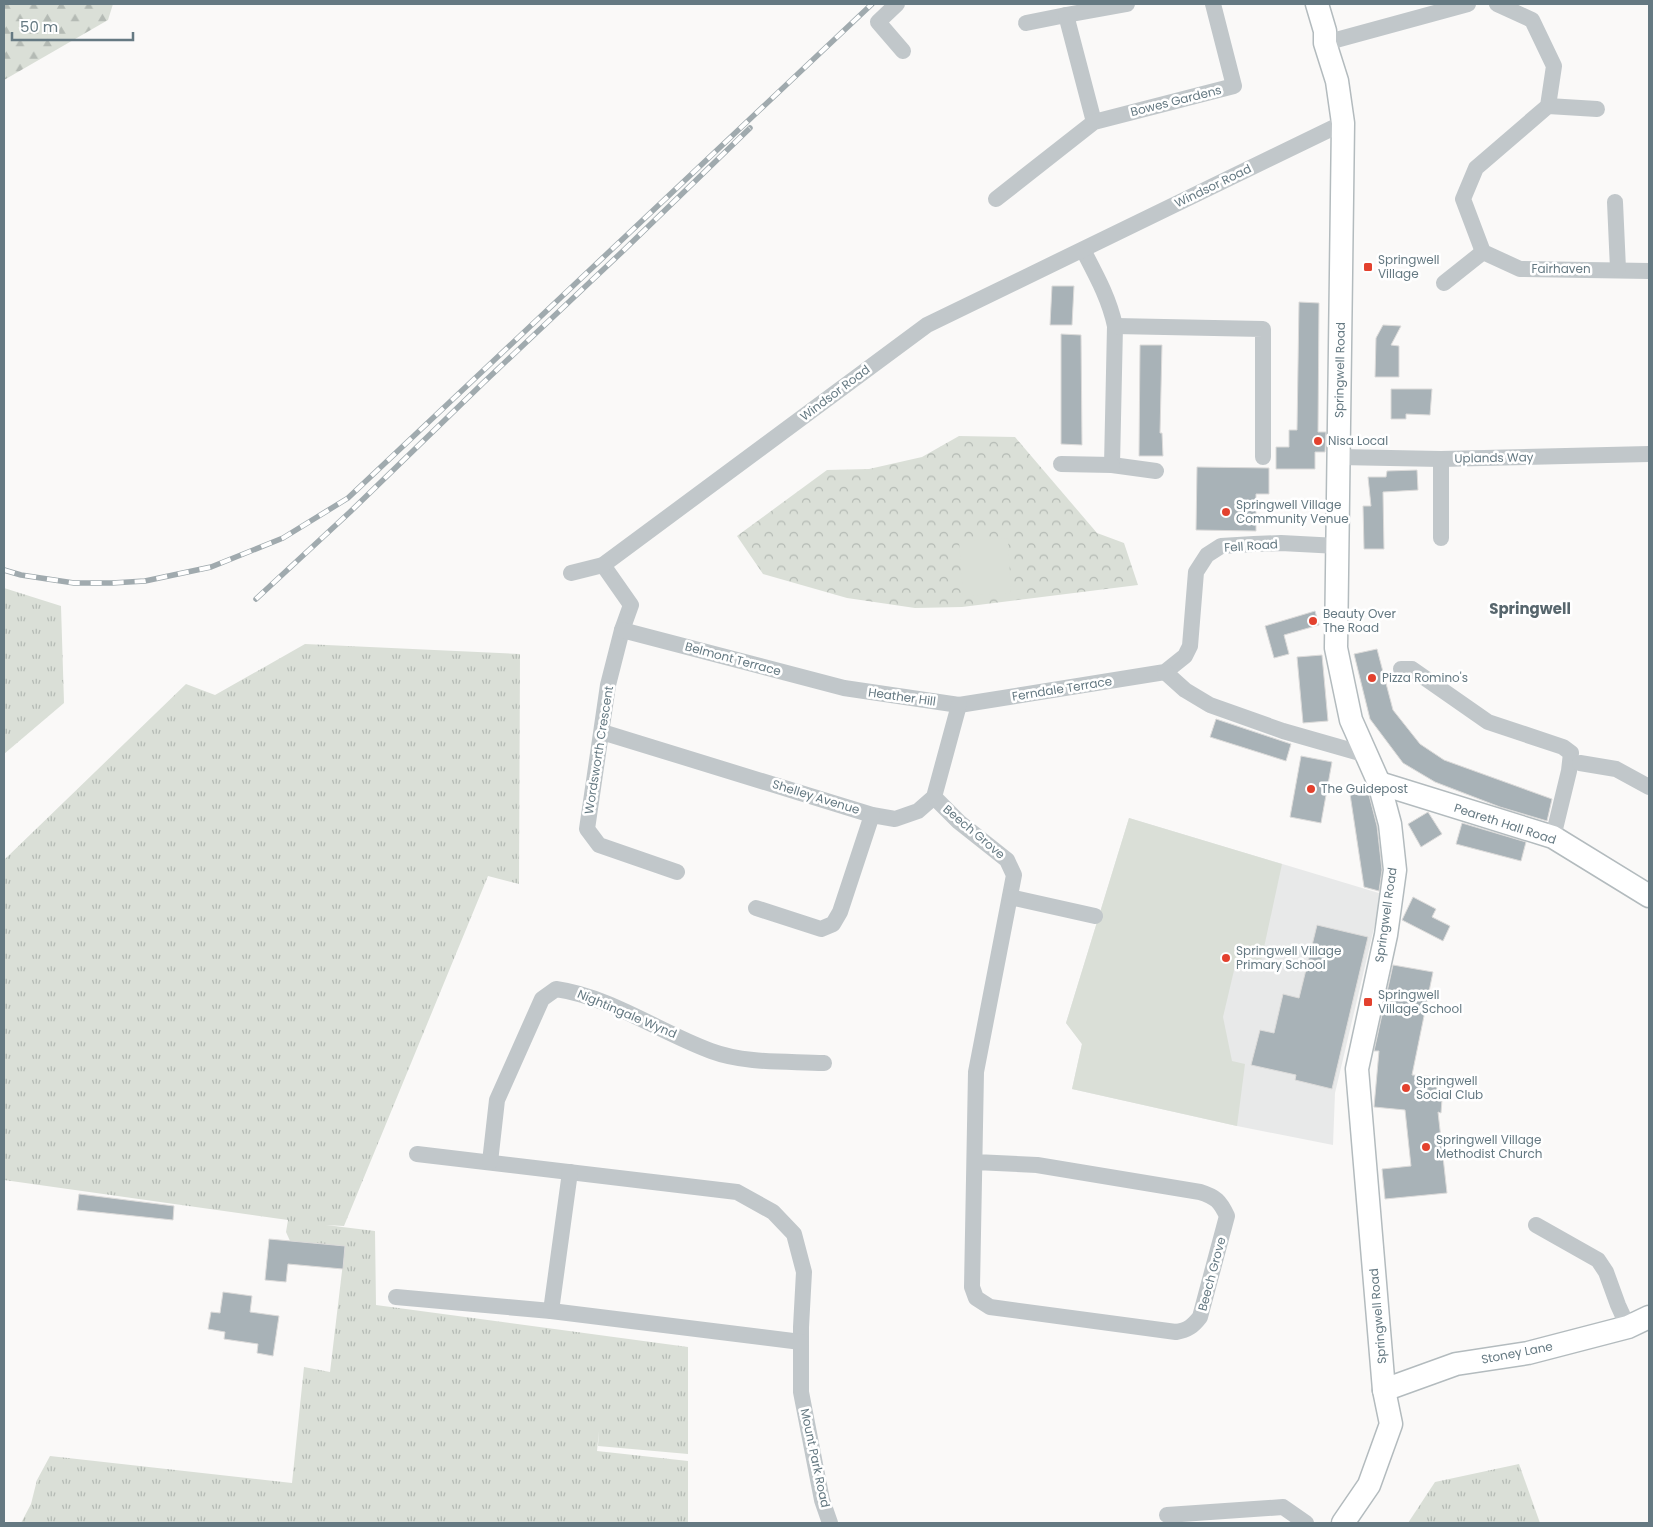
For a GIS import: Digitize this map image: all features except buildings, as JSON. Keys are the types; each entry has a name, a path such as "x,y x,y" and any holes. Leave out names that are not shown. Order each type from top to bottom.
{"main road":[{"name":"Springwell Road","path":"1317,4 1325,31 1325,43 1337,81 1343,123 1336,648 1351,720 1379,783 1390,824 1395,870 1386,935 1357,1069 1384,1390 1390,1424 1369,1485 1343,1523"},
{"name":"Peareth Hall Road","path":"1379,783 1552,837 1649,896"},
{"name":"Stoney Lane","path":"1384,1390 1456,1364 1528,1353 1628,1327 1649,1317"}],"street":[{"path":"897,4 878,22 903,51"},
{"path":"1026,23 1127,4"},
{"name":"Bowes Gardens","path":"996,199 1094,122 1234,86 1213,4"},
{"path":"1325,43 1430,9 1468,4"},
{"path":"1444,282 1483,252 1463,200 1476,168 1548,106 1554,66 1532,20 1497,4"},
{"path":"1066,16 1094,122"},
{"path":"1548,106 1597,110"},
{"name":"Windsor Road","path":"571,573 603,565 927,325 1343,123"},
{"path":"1615,202 1618,269"},
{"path":"1083,250 1103,287 1115,326 1112,465"},
{"name":"Fairhaven","path":"1483,252 1520,269 1618,269 1649,271"},
{"path":"1115,326 1263,329 1263,457"},
{"name":"Uplands Way","path":"1340,457 1441,459 1649,454"},
{"path":"1441,459 1441,538"},
{"path":"1061,464 1112,465 1156,471"},
{"name":"Fell Road","path":"1165,672 1185,656 1190,646 1196,572 1207,555 1221,546 1281,543 1338,546"},
{"path":"603,565 631,605 622,630"},
{"name":"Belmont Terrace","path":"622,630 844,688"},
{"name":"Wordsworth Crescent","path":"622,630 608,685 587,829 599,845 677,872"},
{"path":"1401,670 1412,669 1488,722 1563,747 1571,753 1569,770 1552,837"},
{"path":"1165,672 1185,690 1210,705 1283,731 1367,755"},
{"name":"Ferndale Terrace","path":"959,706 1165,672"},
{"name":"Heather Hill","path":"844,688 959,706"},
{"path":"934,797 959,706"},
{"name":"Shelley Avenue","path":"602,732 872,815 895,819 918,811 934,797"},
{"path":"1580,764 1616,769 1649,787"},
{"name":"Beech Grove","path":"934,797 959,822 1007,860 1014,875 976,1072 972,1288 976,1298 990,1307 1176,1332 1193,1326 1200,1316 1227,1216 1222,1204 1213,1196 1200,1192 1037,1165 975,1162"},
{"path":"756,908 821,929 833,924 840,912 872,815"},
{"path":"1010,897 1095,916"},
{"name":"Nightingale Wynd","path":"490,1162 497,1100 542,998 556,989 596,999 712,1051 744,1059 824,1063"},
{"name":"Mount Park Road","path":"417,1154 737,1192 773,1212 794,1234 804,1272 801,1342 802,1392 822,1500 830,1523"},
{"path":"551,1311 570,1172"},
{"path":"1536,1225 1598,1260 1606,1272 1628,1327"},
{"path":"396,1297 551,1311 801,1342"},
{"path":"1167,1515 1283,1507 1306,1523"}],"shaded area":[{"name":"Springwell Village Primary School","path":"1129,818 1382,894 1335,1093 1333,1145 1237,1126 1072,1089 1082,1044 1066,1023"}],"green space":[{"path":"4,4 113,4 108,20 4,80"},
{"path":"959,436 1015,437 1097,533 1124,543 1138,585 962,607 915,608 847,598 763,574 737,536 827,470 869,469 922,457"},
{"path":"1008,538 1011,593 963,596 959,541"},
{"path":"4,588 61,606 64,703 4,754"},
{"path":"305,644 520,654 519,884 488,876 344,1226 326,1225 375,1231 376,1305 688,1347 688,1454 598,1446 599,1431 597,1451 688,1461 688,1523 21,1523 31,1504 37,1480 50,1456 292,1483 304,1367 330,1372 345,1246 290,1241 286,1232 288,1220 4,1180 4,860 186,684 215,695"},
{"name":"Springwell Village Primary School","path":"1129,818 1282,864 1260,966 1236,962 1223,1017 1232,1061 1245,1064 1237,1126 1072,1089 1082,1044 1066,1023"},
{"path":"1519,1464 1540,1523 1408,1523 1435,1482"}],"railway":[{"path":"4,570 21,575 74,583 145,581 211,567 283,538 348,498 872,4"},
{"path":"256,599 350,512 750,128"}],"place":[{"name":"Springwell Village","path":"1368,267"},
{"name":"Nisa Local","path":"1318,441"},
{"name":"Springwell Village Community Venue","path":"1226,512"},
{"name":"Beauty Over The Road","path":"1313,621"},
{"name":"Pizza Romino's","path":"1372,678"},
{"name":"The Guidepost","path":"1311,789"},
{"name":"Springwell Village Primary School","path":"1226,958"},
{"name":"Springwell Village School","path":"1368,1002"},
{"name":"Springwell Social Club","path":"1406,1088"},
{"name":"Springwell Village Methodist Church","path":"1426,1147"}],"district":[{"name":"Springwell","path":"1530,609"}]}
